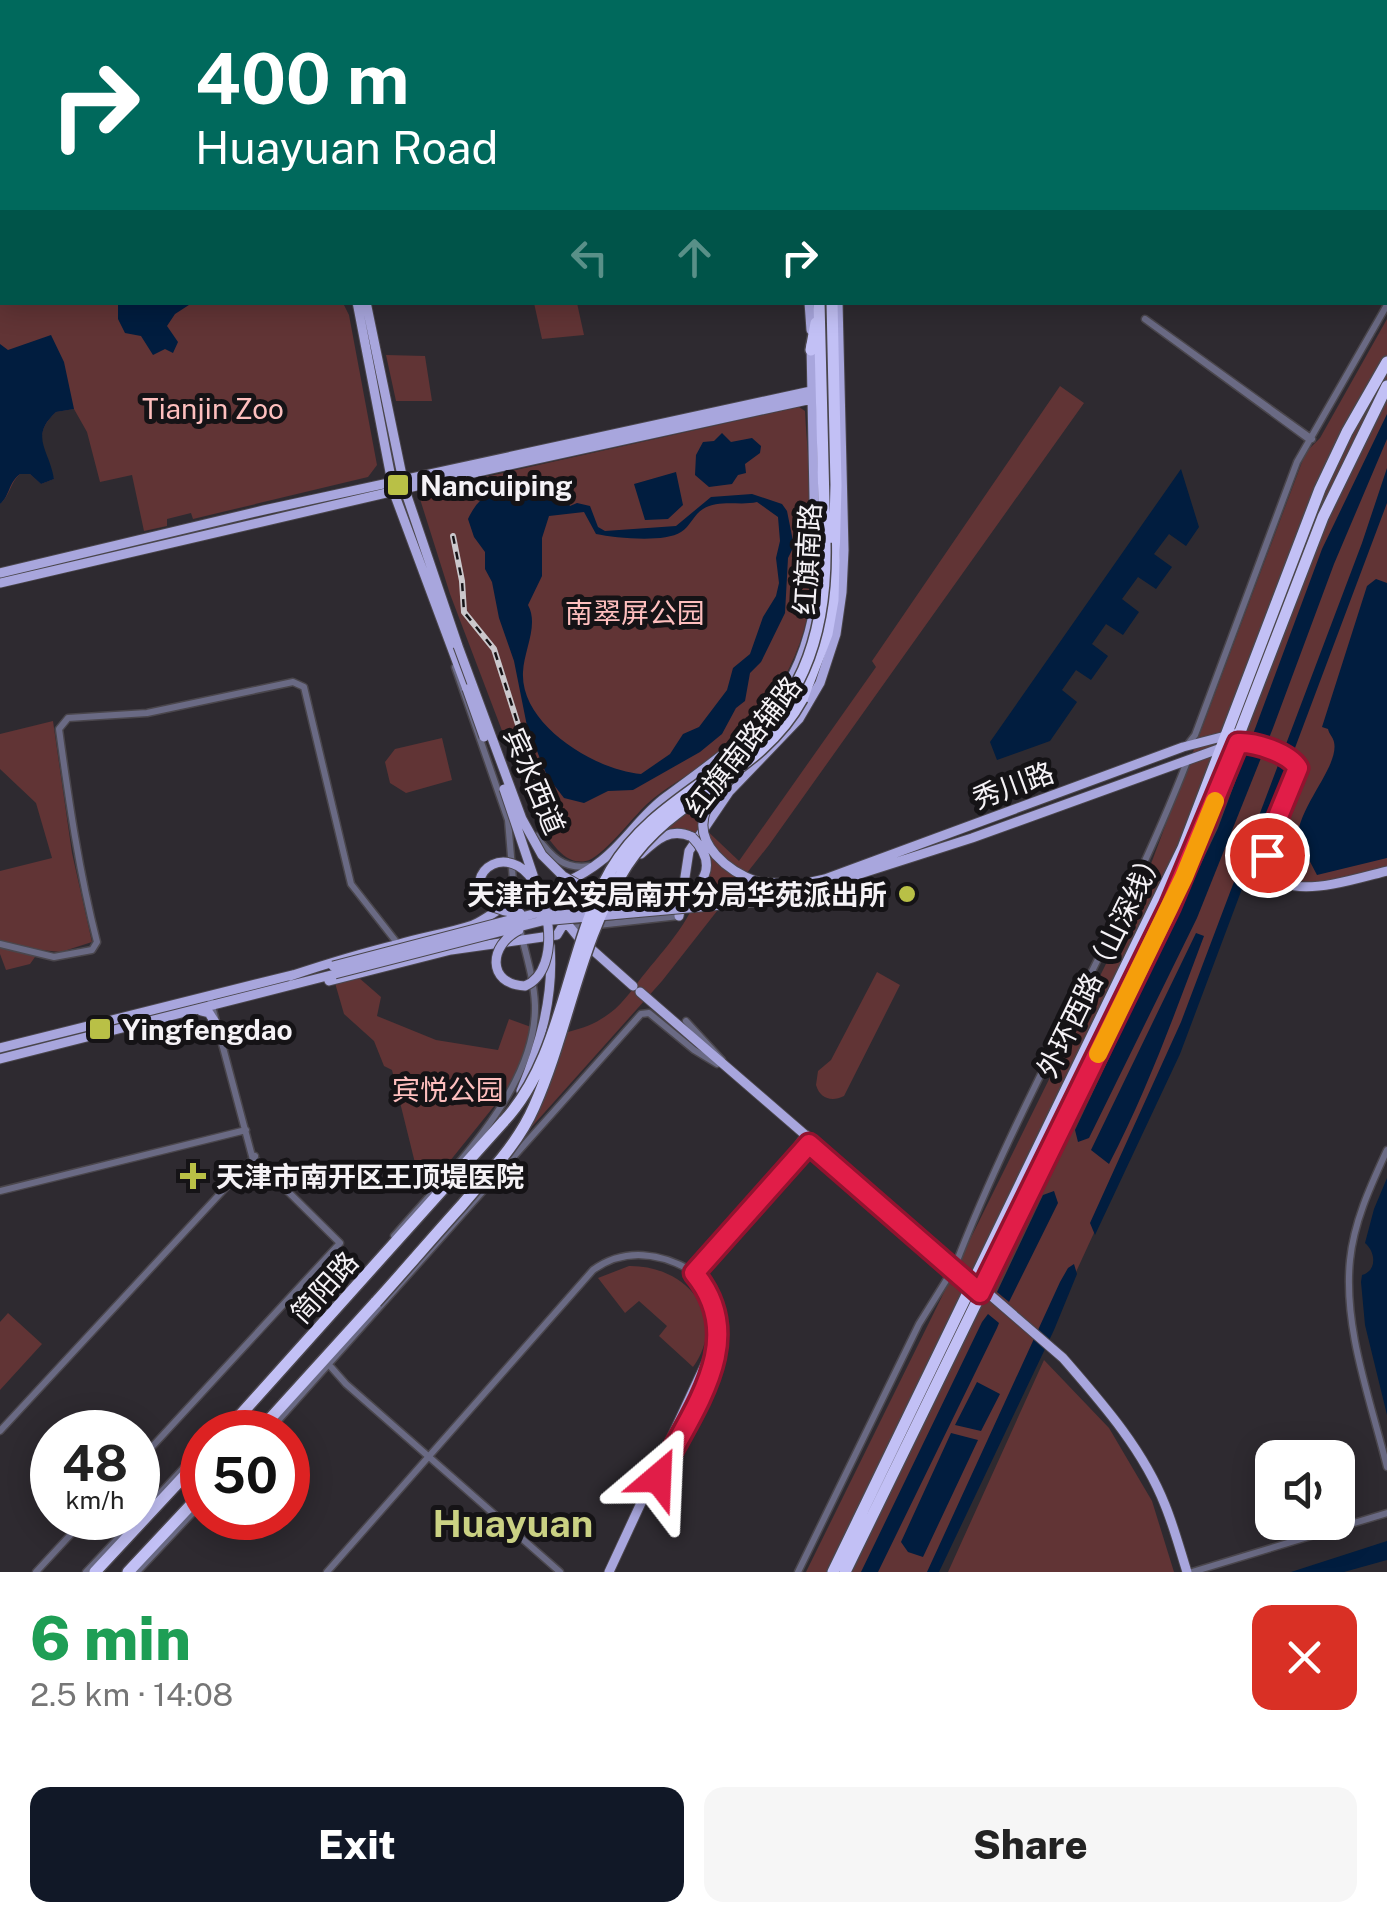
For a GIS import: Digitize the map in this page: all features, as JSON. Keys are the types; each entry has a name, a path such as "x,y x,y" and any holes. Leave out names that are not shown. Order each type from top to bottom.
{"highway":[{"path":"810,350 822,305"},
{"name":"红旗南路","path":"376,1302 520,1134 543,1085 602,909 628,865 654,830 738,778 802,699 827,634 833,600 823,305"},
{"name":"外环西路（山深线）","path":"845,1572 1183,848 1223,747 1241,738 1320,489 1387,362"},
{"name":"外环西路（山深线）","path":"832,1572 1170,906 1241,738 1322,517 1387,386"},
{"path":"830,484 843,526"},
{"path":"816,528 830,484"},
{"name":"红旗南路","path":"458,1172 526,1092 542,1060 586,926 613,867 661,810 720,770 764,732 797,685 820,623 830,484"},
{"name":"简阳路","path":"245,1410 458,1172"},
{"name":"简阳路","path":"279,1410 376,1302"},
{"path":"284,1410 296,1402"},
{"path":"160,1494 179,1482"},
{"path":"95,1572 179,1482"},
{"path":"128,1572 180,1517"}],"main road":[{"path":"357,305 397,480"},
{"path":"367,305 399,492 454,646"},
{"name":"红旗南路辅路","path":"679,916 689,868 721,818 725,798 738,778 792,728 820,683 836,634 841,604 843,526 823,305"},
{"name":"红旗南路辅路","path":"518,905 596,864 648,812 718,759 769,714 798,664 816,600 810,350"},
{"path":"0,573 397,480 811,395"},
{"path":"0,583 811,395"},
{"name":"宾水西道","path":"399,492 445,605 466,689 540,892"},
{"name":"宾水西道","path":"454,646 522,819 542,855 563,876 594,892 656,900"},
{"path":"1241,738 1293,757 1298,773 1267,849 1276,877 1293,889 1308,892 1387,872"},
{"name":"秀川路","path":"802,884 936,840 1183,747 1241,738"},
{"path":"1193,756 1211,745 1199,742"},
{"name":"秀川路","path":"541,917 742,904 816,888 972,838 1223,747"},
{"path":"738,778 708,804 703,824 706,841 721,860 748,878 765,884 802,884"},
{"path":"628,865 666,834 678,832 692,837 706,861 702,881 691,892 670,899"},
{"path":"541,917 490,907 479,892 480,876 493,865 516,864 540,892 559,931 635,990 953,1269 1047,1346 1117,1420 1138,1452 1164,1503 1187,1572"},
{"path":"576,911 727,897 802,884"},
{"path":"504,1121 531,1066 544,1022 559,931 556,900 540,892"},
{"path":"1,1054 541,917 656,900 727,897"},
{"path":"291,981 398,944 470,926 518,905 520,930 536,939"},
{"path":"541,917 506,938 497,951 497,969 511,983 529,985 545,969 559,931"},
{"path":"584,942 580,931 590,926"},
{"path":"291,981 334,980 451,950 523,942 559,931 584,942 635,990"},
{"path":"192,1006 209,1013 218,1023"},
{"path":"611,1572 712,1352 710,1308 691,1270 805,1140"}],"street":[{"path":"1199,742 1197,735 1298,462 1387,308"},
{"path":"1144,320 1312,440"},
{"path":"1183,747 1195,734 1287,486 1302,450 1312,440"},
{"path":"445,605 514,789 537,838 560,863 596,864"},
{"path":"454,646 462,694 508,820 518,905"},
{"path":"0,944 61,957 92,950 97,942 78,868 59,729 68,718 146,714 293,682 304,687 351,884 398,944"},
{"path":"798,1572 920,1324 953,1269 1012,1132 1193,756"},
{"path":"718,759 720,774 729,787 738,778"},
{"path":"702,771 710,772 725,798"},
{"path":"559,931 679,916"},
{"path":"237,1410 430,1194 512,1090 523,1069 534,1024 534,989 520,930"},
{"path":"160,1438 340,1242 252,1158 212,1003"},
{"path":"289,1410 645,1012 722,1065"},
{"path":"686,1021 709,1043 722,1065"},
{"path":"243,1128 252,1158"},
{"path":"0,1190 243,1128"},
{"path":"1387,1150 1360,1213 1350,1262 1350,1317 1387,1467"},
{"path":"0,1429 252,1158"},
{"path":"329,1572 599,1269 620,1260 639,1258 691,1270"},
{"path":"297,1354 322,1319"},
{"path":"332,1364 334,1373 558,1572"},
{"path":"321,1376 332,1375 432,1458"},
{"path":"329,1572 432,1458"},
{"path":"160,1493 180,1471"},
{"path":"1187,1572 1387,1513"},
{"path":"166,1543 180,1520"},
{"path":"138,1572 180,1528"},
{"path":"36,1572 66,1540"},
{"path":"86,1572 116,1540"},
{"path":"138,1572 151,1571 149,1560"}],"green space":[{"name":"Tianjin Zoo","path":"0,305 344,305 377,465 368,477 193,519 191,513 167,519 167,526 144,531 132,475 100,482 87,432 74,409 56,412 44,428 42,444 54,479 41,484 30,474 20,474 0,504"},
{"path":"534,305 577,305 584,335 542,339"},
{"path":"1387,319 1387,866 1328,882 1297,882 1276,867 1269,821 1231,902 1185,1035 938,1572 806,1572 1137,901 1302,462 1320,438"},
{"path":"386,355 425,356 432,401 396,401"},
{"path":"1060,386 1084,403 769,845 662,981 528,1131 568,1032 595,1022 620,1004 681,928 697,896 701,861 696,842 678,835 651,842 685,809 714,792 718,805 700,824 739,861 876,667 872,661"},
{"name":"南翠屏公园","path":"799,407 805,411 813,568 807,618 793,661 758,715 727,746 654,798 592,859 570,859 556,848 536,820 450,594 420,499 467,481"},
{"path":"53,721 72,853 92,942 61,952 40,950 30,964 6,970 0,954 0,871 52,858 36,803 0,769 0,734"},
{"path":"442,738 452,780 406,793 390,783 385,762 395,749"},
{"path":"877,972 900,985 844,1096 827,1098 816,1085 818,1071 831,1060"},
{"name":"宾悦公园","path":"358,977 381,997 377,1016 436,1040 498,1050 509,1019 531,1027 519,1070 507,1090 425,1192 405,1175 415,1163 392,1070 384,1066 374,1041 344,1014 335,983"},
{"path":"629,1266 668,1274 696,1297 704,1312 706,1329 703,1348 693,1367 659,1336 667,1326 639,1301 625,1313 598,1278"},
{"path":"8,1313 42,1344 0,1390 0,1322"},
{"path":"1044,1360 1109,1428 1152,1501 1174,1572 948,1572"}],"water":[{"path":"118,305 189,305 175,314 167,326 178,342 173,353 165,349 153,355 141,336 125,333 118,319"},
{"path":"51,335 64,362 74,409 56,412 42,436 54,479 41,484 30,474 20,474 0,504 0,344 8,350"},
{"path":"1387,414 1387,439 1334,564 1197,918 1089,1138 1078,1142 1075,1130 1218,828 1322,549"},
{"path":"722,433 731,442 752,438 761,446 760,453 745,464 746,473 738,475 732,484 709,487 695,475 696,455 703,442 714,441"},
{"path":"1387,468 1387,503 1180,1054 1095,1235 1090,1223 1181,1022"},
{"path":"1181,469 1199,527 1186,546 1169,534 1154,554 1172,567 1156,589 1138,577 1122,599 1139,612 1123,635 1106,624 1092,644 1108,656 1091,680 1076,670 1062,690 1077,702 1050,741 997,760 990,742"},
{"path":"676,472 683,505 668,519 645,520 634,484"},
{"path":"539,477 546,492 563,494 570,506 590,506 598,527 605,531 676,526 711,497 752,494 782,504 794,546 788,558 785,613 761,662 750,673 745,701 736,708 722,734 700,752 633,790 608,791 584,803 564,798 547,776 527,726 514,661 485,569 485,552 468,519 488,494","holes":["757,502 778,517 779,583 750,654 733,668 727,690 699,727 683,734 670,754 641,774 623,771 583,754 547,727 525,691 523,672 532,629 528,605 542,576 542,538 549,516 584,512 596,534 640,539 681,532 700,511 716,504"]},
{"path":"1376,579 1387,583 1387,858 1317,875 1297,847 1298,833 1334,752 1333,739 1328,729 1322,727 1367,586"},
{"path":"1196,933 1204,936 1148,1080 1109,1164 1091,1150"},
{"path":"1387,1178 1387,1415 1365,1325 1361,1282 1373,1261 1365,1243"},
{"path":"1054,1191 1058,1203 1009,1302 997,1292 1043,1195"},
{"path":"1074,1264 1077,1274 1054,1330 939,1572 927,1572 1060,1282"},
{"path":"988,1314 999,1323 997,1328 878,1572 861,1572 982,1322"},
{"path":"977,1382 1000,1394 981,1431 955,1425"},
{"path":"951,1433 978,1440 923,1557 908,1552 901,1542"},
{"path":"1387,1541 1387,1560 1344,1572 1291,1572"}],"railway":[{"path":"453,536 464,612 494,649 540,795 551,813"}],"slow traffic":[{"path":"1098,1054 1184,877 1215,801"}],"place":[{"name":"Nancuiping","path":"398,485"},
{"name":"天津市公安局南开分局华苑派出所","path":"907,894"},
{"name":"Yingfengdao","path":"100,1029"},
{"name":"天津市南开区王顶堤医院","path":"193,1176"}],"district":[{"name":"Huayuan","path":"513,1523"}],"route":[{"path":"658,1478 718,1350 720,1326 715,1307 694,1273 809,1144 980,1293 1170,906 1238,743 1292,759 1298,768 1272,831 1267,855"}]}
